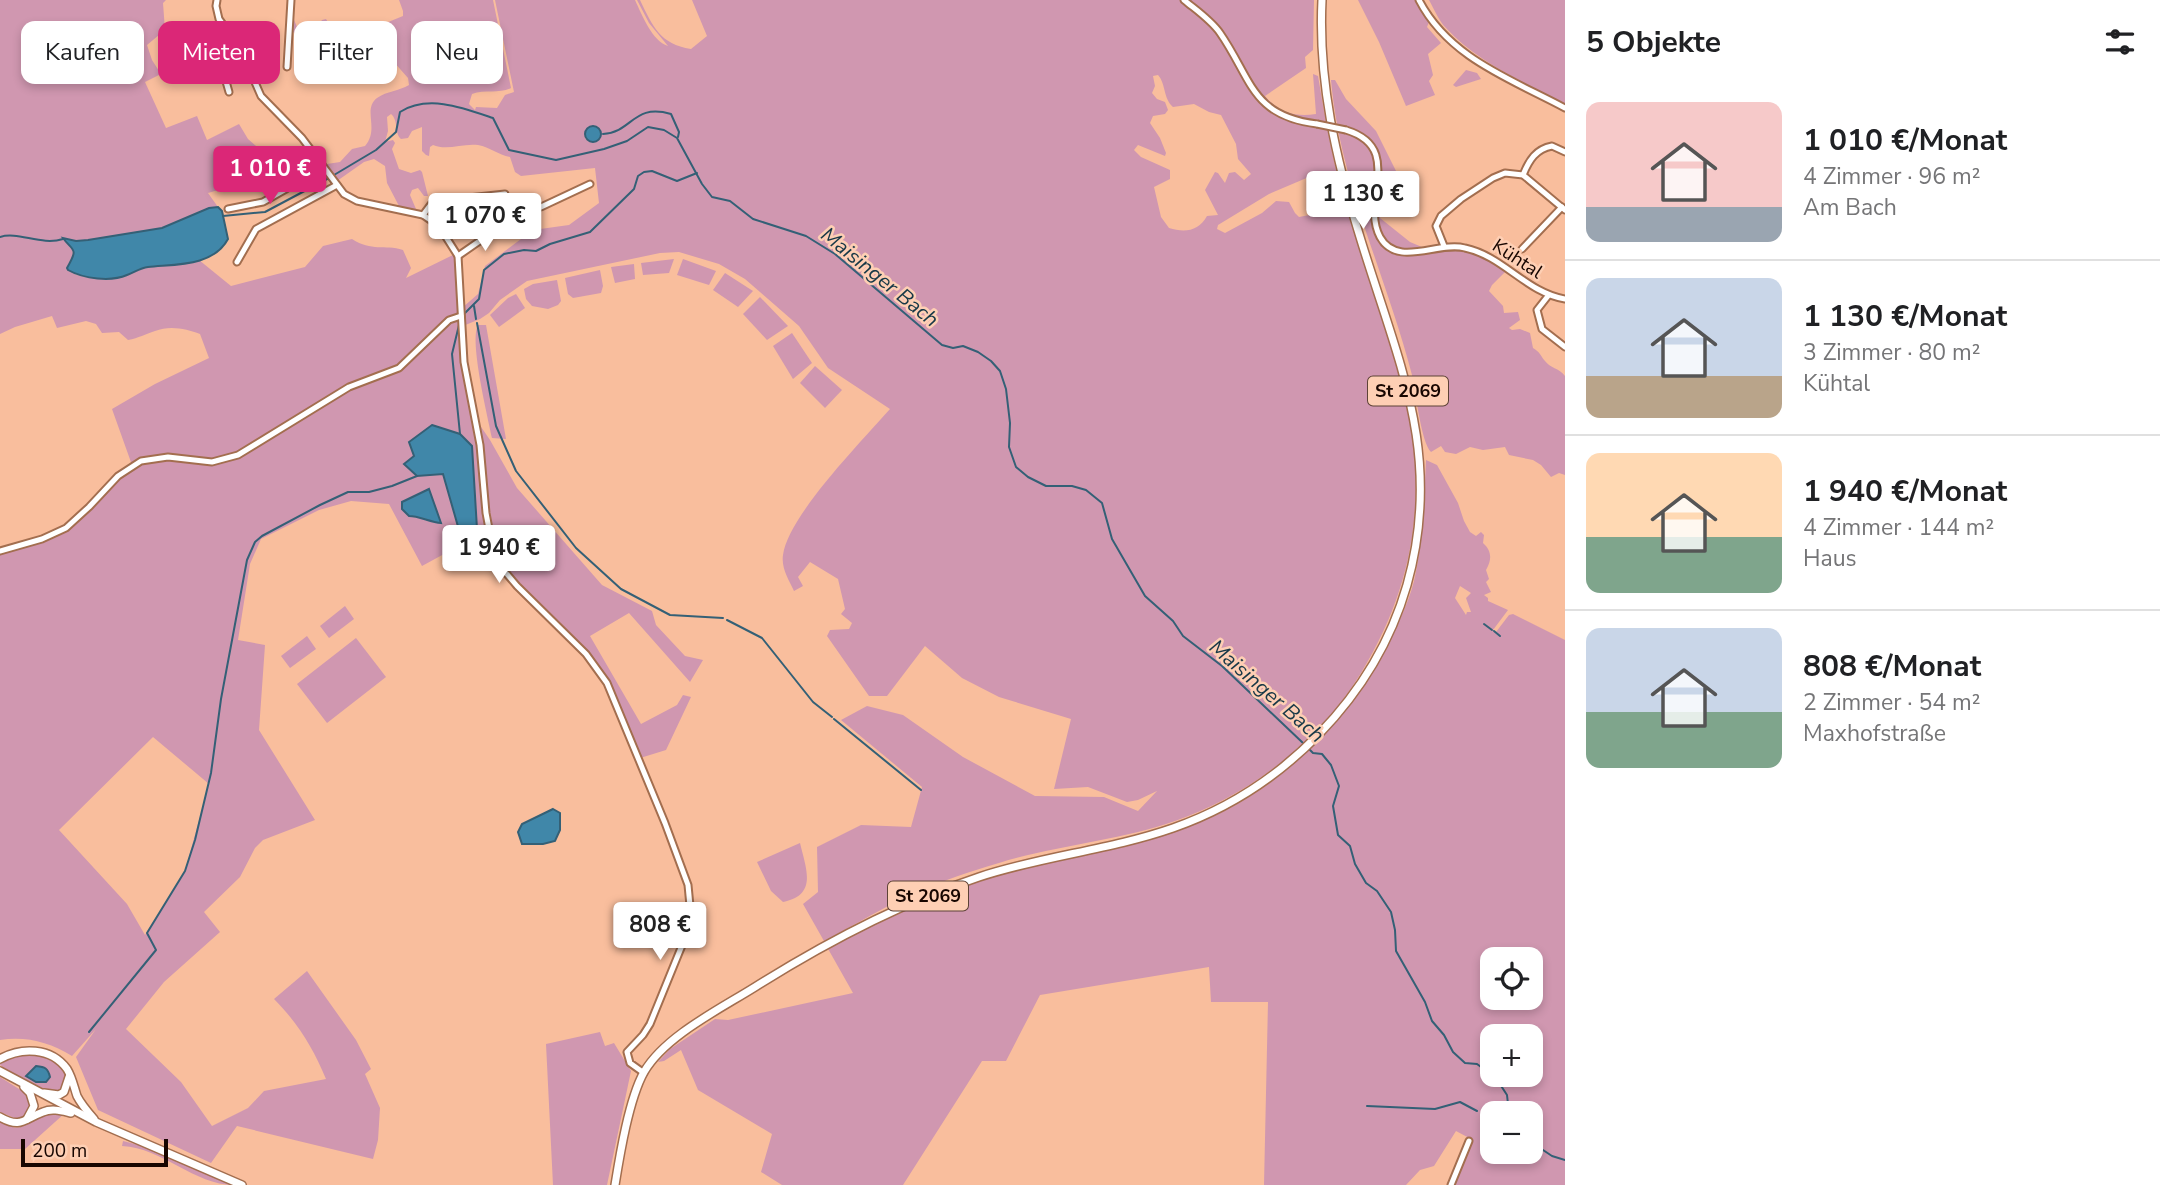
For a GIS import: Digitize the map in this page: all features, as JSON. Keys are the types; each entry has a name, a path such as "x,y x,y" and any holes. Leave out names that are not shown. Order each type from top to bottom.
{"main road":[{"name":"St 2069","path":"615,1185 634,1097 644,1073 668,1046 711,1014 789,967 906,906 943,890 1030,861 1140,838 1172,828 1232,801 1297,756 1351,697 1373,662 1406,587 1420,508 1421,463 1415,420 1404,376 1359,236 1333,137 1324,82 1322,0"},
{"path":"0,1059 14,1052 34,1051 50,1056 67,1070 78,1099 96,1122"},
{"path":"38,1093 53,1095 64,1091 68,1083 67,1070"},
{"path":"0,1071 96,1122 242,1185"},
{"path":"19,1082 33,1100 32,1113 26,1121"},
{"path":"0,1117 12,1123 26,1121 49,1110 78,1113"}],"street":[{"path":"217,0 216,6 221,21"},
{"path":"287,67 291,0"},
{"name":"Kühtal","path":"1184,0 1218,30 1262,102 1283,116 1346,130 1366,140 1376,155 1379,176 1373,207 1374,221 1384,243 1390,248 1404,254 1451,245 1478,251 1548,296 1565,299"},
{"path":"1419,0 1442,33 1476,62 1565,108"},
{"path":"227,84 229,92"},
{"path":"256,84 261,96 302,138 344,194 357,201 423,215 439,226 458,256 464,362 481,445 486,513 493,550 500,566 517,586 586,654 607,682 688,885 690,906 683,943 650,1024 627,1052 630,1063 644,1073"},
{"path":"1523,175 1531,160 1542,149 1555,146 1565,152"},
{"path":"228,209 263,202 286,189 321,161"},
{"path":"1444,246 1436,226 1441,216 1461,199 1499,175 1509,173 1523,175 1564,209 1522,249"},
{"path":"237,262 256,229 335,183"},
{"path":"458,256 530,206 541,207 590,184"},
{"path":"423,215 432,203 505,194"},
{"path":"1548,296 1537,310 1542,329 1565,347"},
{"path":"0,551 42,540 66,528 89,508 118,476 141,461 168,457 212,462 238,455 349,387 399,368 449,320 461,316"},
{"path":"1451,1185 1469,1142"}],"shaded area":[{"path":"0,0 166,0 163,3 164,21 158,21 158,36 147,45 158,76 145,82 166,128 197,116 207,140 239,124 248,139 278,165 263,177 208,193 218,207 209,208 162,228 88,240 66,238 73,251 69,265 76,275 116,278 147,267 199,260 231,286 305,267 323,246 352,239 372,247 403,250 411,268 406,278 457,253 462,308 478,294 485,266 533,230 569,225 599,203 595,168 521,176 515,172 510,157 478,145 433,145 430,147 429,156 422,151 422,127 412,131 408,138 401,139 391,114 387,117 388,131 385,142 393,140 395,143 392,149 399,169 411,173 420,170 422,172 428,196 424,196 418,188 412,190 410,195 416,209 399,206 387,183 385,166 374,159 364,162 337,181 327,164 340,162 352,149 365,146 371,133 373,103 381,96 409,85 408,78 397,66 397,21 391,21 403,16 399,0 493,0 497,21 411,21 411,84 503,84 503,49 511,88 472,94 469,104 475,110 476,107 497,108 505,95 514,92 503,39 503,21 499,21 495,0 635,0 652,33 668,46 649,23 637,0 640,0 659,33 680,47 691,49 707,36 692,0 1314,0 1313,50 1305,57 1306,68 1265,96 1288,113 1316,114 1313,74 1318,76 1339,181 1389,333 1411,422 1415,507 1410,549 1400,590 1361,673 1325,722 1256,781 1230,797 1175,821 1021,857 948,880 905,897 824,941 803,904 818,892 817,847 861,825 911,827 922,787 841,720 867,706 903,715 963,757 1035,796 1104,797 1138,811 1157,791 1127,802 1088,787 1054,789 1071,719 999,697 962,678 925,646 887,696 869,696 827,636 830,630 849,629 852,623 841,614 845,609 838,579 810,562 798,577 803,586 794,591 784,569 783,555 798,520 812,500 890,409 828,368 799,326 745,279 719,264 679,252 660,253 527,281 500,300 489,313 463,326 464,362 477,421 517,488 602,585 652,611 656,625 685,656 703,660 690,682 629,613 590,636 641,724 677,705 683,695 691,697 666,750 637,759 607,682 597,667 500,566 488,534 479,535 422,566 389,504 351,501 319,510 261,539 250,564 238,640 265,645 259,730 315,820 263,840 255,848 240,877 204,912 220,932 164,982 126,1029 181,1082 212,1126 248,1108 264,1091 326,1079 304,1036 274,999 307,971 356,1040 371,1069 365,1074 380,1108 378,1140 373,1159 237,1126 211,1163 98,1110 76,1057 96,1029 72,1056 37,1041 0,1040 0,551 56,534 132,465 112,409 155,384 209,358 200,334 178,328 161,329 128,340 119,332 102,333 96,324 86,321 57,328 52,316 0,334","holes":["1158,75 1173,107 1194,104 1221,115 1236,144 1238,159 1251,174 1244,180 1235,172 1229,173 1225,183 1215,172 1205,190 1218,215 1207,216 1200,225 1191,230 1169,228 1161,217 1154,187 1170,179 1170,170 1141,157 1134,150 1138,145 1165,156 1166,153 1150,123 1153,116 1165,114 1168,110 1165,102 1152,93 1155,86 1153,76","592,126 601,130 598,140 590,142 585,138","1323,171 1329,175 1332,198 1330,208 1325,212 1299,217 1289,202 1276,201 1262,213 1225,233 1217,229 1218,225 1269,194","432,425 460,434 461,537 443,474 405,464 414,456 410,442","153,737 209,784 185,871 145,935 127,904 59,830"]},
{"path":"1358,0 1415,0 1429,22 1427,27 1441,43 1428,54 1433,75 1429,81 1435,95 1406,106"},
{"path":"1429,0 1565,0 1565,104 1502,71 1472,51 1443,25"},
{"path":"292,15 294,33 289,31"},
{"path":"1466,70 1477,73 1481,79 1456,87 1453,85"},
{"path":"1331,80 1335,80 1346,99 1376,131 1404,187 1384,192 1380,218 1410,242 1429,250 1451,246 1478,253 1507,270 1489,291 1503,306 1504,313 1518,312 1520,320 1509,328 1530,333 1533,348 1565,376 1565,475 1559,473 1551,477 1541,465 1533,460 1509,455 1505,447 1483,450 1470,447 1456,454 1445,452 1441,446 1431,452 1427,447 1412,375 1344,155"},
{"path":"674,259 669,273 643,275 641,263"},
{"path":"683,259 716,271 709,285 677,275"},
{"path":"634,264 635,279 615,283 611,267"},
{"path":"600,270 603,286 601,293 573,298 568,294 565,278"},
{"path":"725,273 753,291 738,307 713,290"},
{"path":"557,280 561,301 558,305 548,309 532,306 526,299 524,289 533,284"},
{"path":"516,294 525,308 499,327 490,315"},
{"path":"760,297 788,326 767,340 743,314"},
{"path":"478,325 486,325 506,439 492,438 477,362"},
{"path":"792,333 812,363 793,379 773,346"},
{"path":"815,366 842,390 825,408 800,383"},
{"path":"1426,460 1437,465 1470,532 1476,536 1481,532 1484,535 1483,543 1490,556 1486,570 1489,579 1486,582 1491,592 1484,595 1488,601 1508,610 1493,630 1496,632 1509,615 1513,614 1565,640 1565,1185 1453,1185 1471,1139 1456,1131 1434,1166 1420,1170 1406,1185 1264,1185 1268,1002 1211,1002 1209,967 1040,995 1006,1061 982,1061 903,1185 782,1185 761,1172 772,1134 698,1090 681,1050 658,1062 670,1049 715,1019 728,1020 853,993 827,947 911,907 1003,871 1168,833 1203,821 1266,786 1320,738 1344,710 1384,649 1411,590 1423,521","holes":["1460,586 1471,593 1466,598 1471,612 1466,615 1455,598"]},
{"path":"345,606 354,619 329,638 320,626"},
{"path":"307,636 316,649 290,668 281,656"},
{"path":"356,638 386,677 327,723 297,684"},
{"path":"800,843 806,871 805,887 794,899 783,902 771,891 757,862"},
{"path":"600,1032 605,1046 614,1043 631,1071 607,1185 553,1185 546,1044"},
{"path":"25,1053 56,1063 67,1079 62,1090 55,1093 23,1080 0,1065 0,1062"},
{"path":"0,1077 27,1094 31,1105 25,1117 17,1119 0,1112"},
{"path":"65,1113 25,1149 0,1149 0,1122 19,1127 45,1114"},
{"path":"123,1141 139,1145 234,1185 205,1179 151,1153 122,1146"}],"water":[{"path":"590,126 596,126 601,134 599,140 590,142 585,137 585,131"},
{"path":"218,207 222,211 228,239 213,255 192,262 145,268 121,277 106,279 74,273 67,268 74,253 63,238 88,240 162,228 209,208"},
{"path":"432,425 460,434 472,446 477,529 461,537 443,474 417,476 404,464 414,456 409,442"},
{"path":"429,489 441,523 409,516 402,509 402,502"},
{"path":"553,809 560,813 560,830 555,841 522,844 518,832 522,824"},
{"path":"36,1066 48,1072 50,1077 46,1082 36,1082 26,1076"}],"waterway":[{"name":"Maisinger Bach","path":"334,175 376,150 396,132 400,112 422,104 446,104 493,118 509,150 556,160 627,141 648,127 664,130 677,138 712,197 730,201 753,219 806,236 835,254 942,345 953,348 963,346 991,361 1000,371 1006,389 1010,423 1009,447 1016,467 1046,486 1072,486 1086,490 1102,503 1112,539 1145,596 1173,621 1183,636 1222,666 1303,743"},
{"path":"603,134 613,132 641,115 658,112 671,114 679,132 678,137"},
{"path":"464,314 479,299 484,270 504,254 524,250 536,251 590,232 634,189 638,176 644,172 652,171 677,181 697,173"},
{"name":"Maisinger Bach","path":"223,216 265,212 329,178"},
{"name":"Maisinger Bach","path":"0,237 14,236 46,241 63,239"},
{"path":"474,306 476,319"},
{"path":"477,323 496,426 516,471 576,548 621,589 670,615 723,618"},
{"path":"459,325 452,354 460,434"},
{"path":"89,1032 156,950 147,933 185,871 211,773 221,699 247,560 255,542 348,492 369,492 417,476"},
{"path":"727,620 762,638 813,702 832,717"},
{"path":"1484,624 1492,630"},
{"path":"1494,631 1500,636"},
{"path":"834,719 921,790"},
{"name":"Maisinger Bach","path":"1307,747 1313,753 1322,754 1331,765 1339,786 1333,806 1338,835 1350,846 1355,864 1366,883 1377,891 1391,912 1396,951 1425,1002 1432,1021 1453,1052 1465,1063 1477,1064 1496,1078 1507,1095 1508,1101"},
{"path":"1367,1106 1435,1109 1460,1102 1477,1111"},
{"name":"Maisinger Bach","path":"1543,1150 1565,1160"}]}
